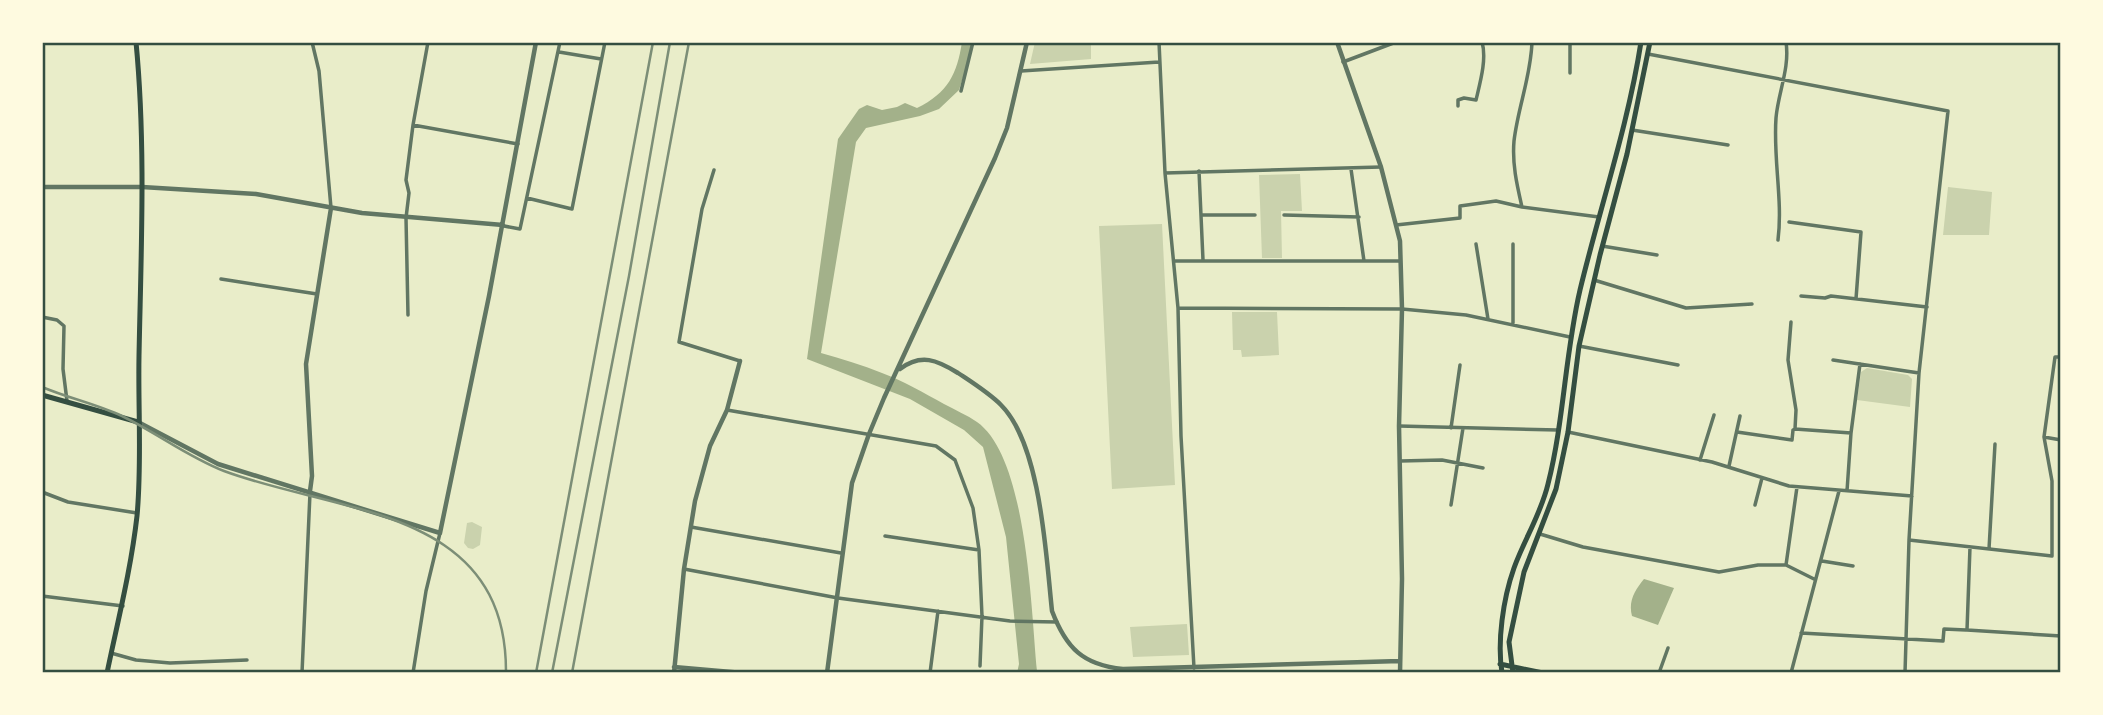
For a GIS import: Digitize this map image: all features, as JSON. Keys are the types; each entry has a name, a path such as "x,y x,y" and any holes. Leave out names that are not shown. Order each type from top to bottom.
{"main road":[{"path":"107,673 123,607 137,513 142,187 140,85 136,42"},
{"path":"1502,673 1498,643 1514,570 1548,486 1570,337 1634,82 1641,42"},
{"path":"1512,669 1509,642 1524,572 1556,489 1568,432 1579,346 1632,130 1650,42"},
{"path":"1599,218 1609,220"},
{"path":"42,395 138,422"},
{"path":"1558,430 1568,432"},
{"path":"1500,664 1512,669 1543,673"}],"street":[{"path":"302,673 312,476 306,364 331,208 320,71 312,42"},
{"path":"408,315 406,218 409,193 406,180 428,42"},
{"path":"413,673 426,591 453,480 536,42"},
{"path":"42,187 142,187 256,194 406,218 503,225 520,229 560,42"},
{"path":"527,198 572,209 605,42"},
{"path":"961,91 973,42"},
{"path":"827,673 852,484 884,398 1007,128 1027,42"},
{"path":"1159,42 1165,173 1178,308 1181,436 1194,668"},
{"path":"1337,42 1381,167 1400,241 1400,673"},
{"path":"1343,62 1396,42"},
{"path":"1458,106 1458,100 1476,100 1481,78 1484,47 1482,42"},
{"path":"1522,207 1513,166 1514,140 1532,42"},
{"path":"1570,42 1570,73"},
{"path":"1778,240 1780,221 1775,167 1777,116 1785,79 1786,42"},
{"path":"558,52 601,60"},
{"path":"1648,54 1948,111 1919,373 1909,540 1905,673"},
{"path":"1021,71 1159,62"},
{"path":"413,125 517,144"},
{"path":"1632,130 1728,145"},
{"path":"2061,147 2061,162"},
{"path":"1165,173 1381,167"},
{"path":"1351,169 1364,261"},
{"path":"714,170 702,209 679,342 740,361 727,410 710,446 690,527 674,670 743,673"},
{"path":"1199,171 1203,261"},
{"path":"1396,225 1460,218 1460,206 1496,201 1599,218"},
{"path":"1201,215 1255,215"},
{"path":"1284,215 1359,217"},
{"path":"1789,222 1861,232 1856,299"},
{"path":"1476,244 1489,319"},
{"path":"1513,244 1513,324"},
{"path":"1602,246 1657,255"},
{"path":"1175,261 1400,261"},
{"path":"221,279 317,294"},
{"path":"1594,280 1686,308 1752,304"},
{"path":"1801,296 1831,296 1927,307"},
{"path":"1178,308 1402,309 1489,319 1570,337"},
{"path":"42,317 57,320 64,326 63,369 67,401"},
{"path":"1737,432 1791,440 1795,429 1796,410 1788,360 1791,322"},
{"path":"1579,346 1678,365"},
{"path":"1909,540 2052,556 2052,481 2044,438 2055,357 2061,357"},
{"path":"898,371 911,360 933,361 951,369 1002,406 1013,421 1022,439 1034,481 1052,611 1056,622 1081,656 1092,664 1123,669 1400,661"},
{"path":"1833,360 1919,373"},
{"path":"1847,491 1860,364"},
{"path":"1451,428 1460,365"},
{"path":"727,410 936,446 954,460 973,508 979,550 982,616 980,666"},
{"path":"1700,460 1714,415"},
{"path":"1729,467 1740,416"},
{"path":"138,422 218,464 440,533"},
{"path":"1399,426 1558,430"},
{"path":"1451,505 1463,428"},
{"path":"1795,429 1851,433"},
{"path":"1568,432 1700,460 1797,487 1912,496"},
{"path":"2044,438 2061,440"},
{"path":"1989,549 1995,444"},
{"path":"1400,461 1457,462 1483,468"},
{"path":"1755,505 1762,478"},
{"path":"1786,565 1797,487"},
{"path":"1791,673 1839,491"},
{"path":"42,492 68,502 137,513"},
{"path":"690,527 841,553"},
{"path":"1540,534 1583,547 1719,572 1758,565 1786,565 1815,579"},
{"path":"885,536 979,550"},
{"path":"1967,630 1970,547"},
{"path":"1822,561 1853,566"},
{"path":"684,569 838,598 1010,621 1056,622"},
{"path":"42,596 123,607"},
{"path":"930,673 938,611"},
{"path":"1801,633 1943,641 1944,629 2061,636"},
{"path":"1659,673 1668,648"},
{"path":"111,653 136,660 170,663 247,660"}],"shaded area":[{"path":"962,42 972,42 972,50 959,90 939,109 866,128 856,142 821,353 867,367 906,383 973,419 994,441 1007,468 1017,501 1029,576 1037,671 1040,673 1017,673 1019,664 1006,537 983,447 964,430 910,399 807,359 838,139 859,109 867,105 882,110 905,103 917,108 936,96 954,73"},
{"path":"1035,42 1091,42 1091,59 1030,64"},
{"path":"1300,174 1302,211 1281,211 1282,258 1262,258 1259,175"},
{"path":"1948,187 1992,192 1989,235 1943,235"},
{"path":"1162,224 1175,485 1112,489 1099,226"},
{"path":"1232,312 1277,312 1279,355 1242,357 1241,350 1233,350"},
{"path":"1867,368 1908,375 1912,379 1910,407 1857,400 1861,372"},
{"path":"472,522 482,527 480,545 473,549 464,543 467,523"},
{"path":"1644,579 1674,588 1658,625 1632,616 1633,596"},
{"path":"1187,624 1189,655 1133,657 1130,627"}],"railway":[{"path":"536,673 653,42"},
{"path":"552,673 629,276 670,42"},
{"path":"572,673 689,42"},
{"path":"42,387 122,416 224,471 364,510 408,526 448,547 479,577 499,618 506,673"}]}
